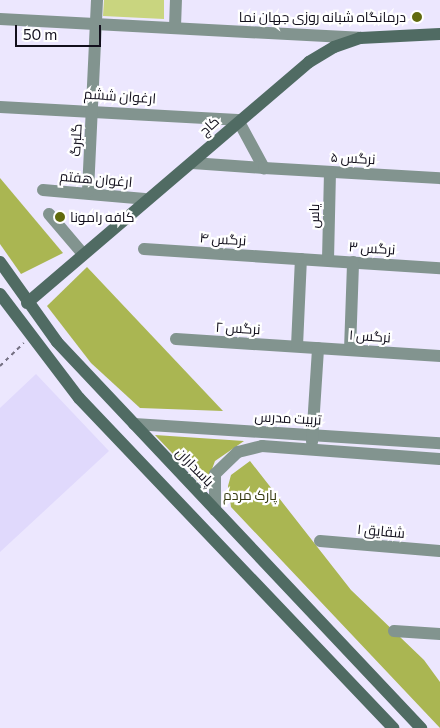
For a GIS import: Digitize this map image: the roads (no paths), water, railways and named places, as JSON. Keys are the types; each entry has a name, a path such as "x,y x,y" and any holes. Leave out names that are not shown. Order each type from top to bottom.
{"street":[{"name":"گلبرگ","path":"88,191 97,0"},
{"path":"175,27 176,0"},
{"path":"0,18 96,21 360,38"},
{"name":"کاج","path":"27,303 145,199 192,163 238,120 309,62 334,47 360,38 440,34"},
{"name":"ارغوان ششم","path":"0,107 92,109 238,120"},
{"path":"238,120 264,168"},
{"name":"۵ نرگس","path":"192,163 440,178"},
{"name":"یاس","path":"328,260 330,172"},
{"name":"ارغوان هفتم","path":"43,190 88,191 145,199"},
{"path":"49,214 83,254"},
{"name":"نرگس ۴","path":"144,249 301,259"},
{"path":"297,346 301,259"},
{"name":"نرگس ۳","path":"301,259 440,268"},
{"name":"پاسداران","path":"0,262 27,303 57,342 421,728"},
{"path":"350,350 353,262"},
{"path":"0,294 79,398 393,728"},
{"name":"نرگس ۲","path":"176,339 297,346"},
{"name":"نرگس ۱","path":"297,346 440,356"},
{"path":"311,450 318,348"},
{"name":"تربیت مدرس","path":"134,424 440,443"},
{"path":"215,510 215,474 238,452 262,446 440,459"},
{"name":"شقایق ۱","path":"320,540 440,551"},
{"path":"263,591 279,579"},
{"path":"394,631 440,634"}],"place":[{"name":"درمانگاه شبانه روزی جهان نما","path":"417,17"},
{"name":"کافه رامونا","path":"60,217"}],"park label":[{"name":"پارک مردم","path":"250,495"}]}
